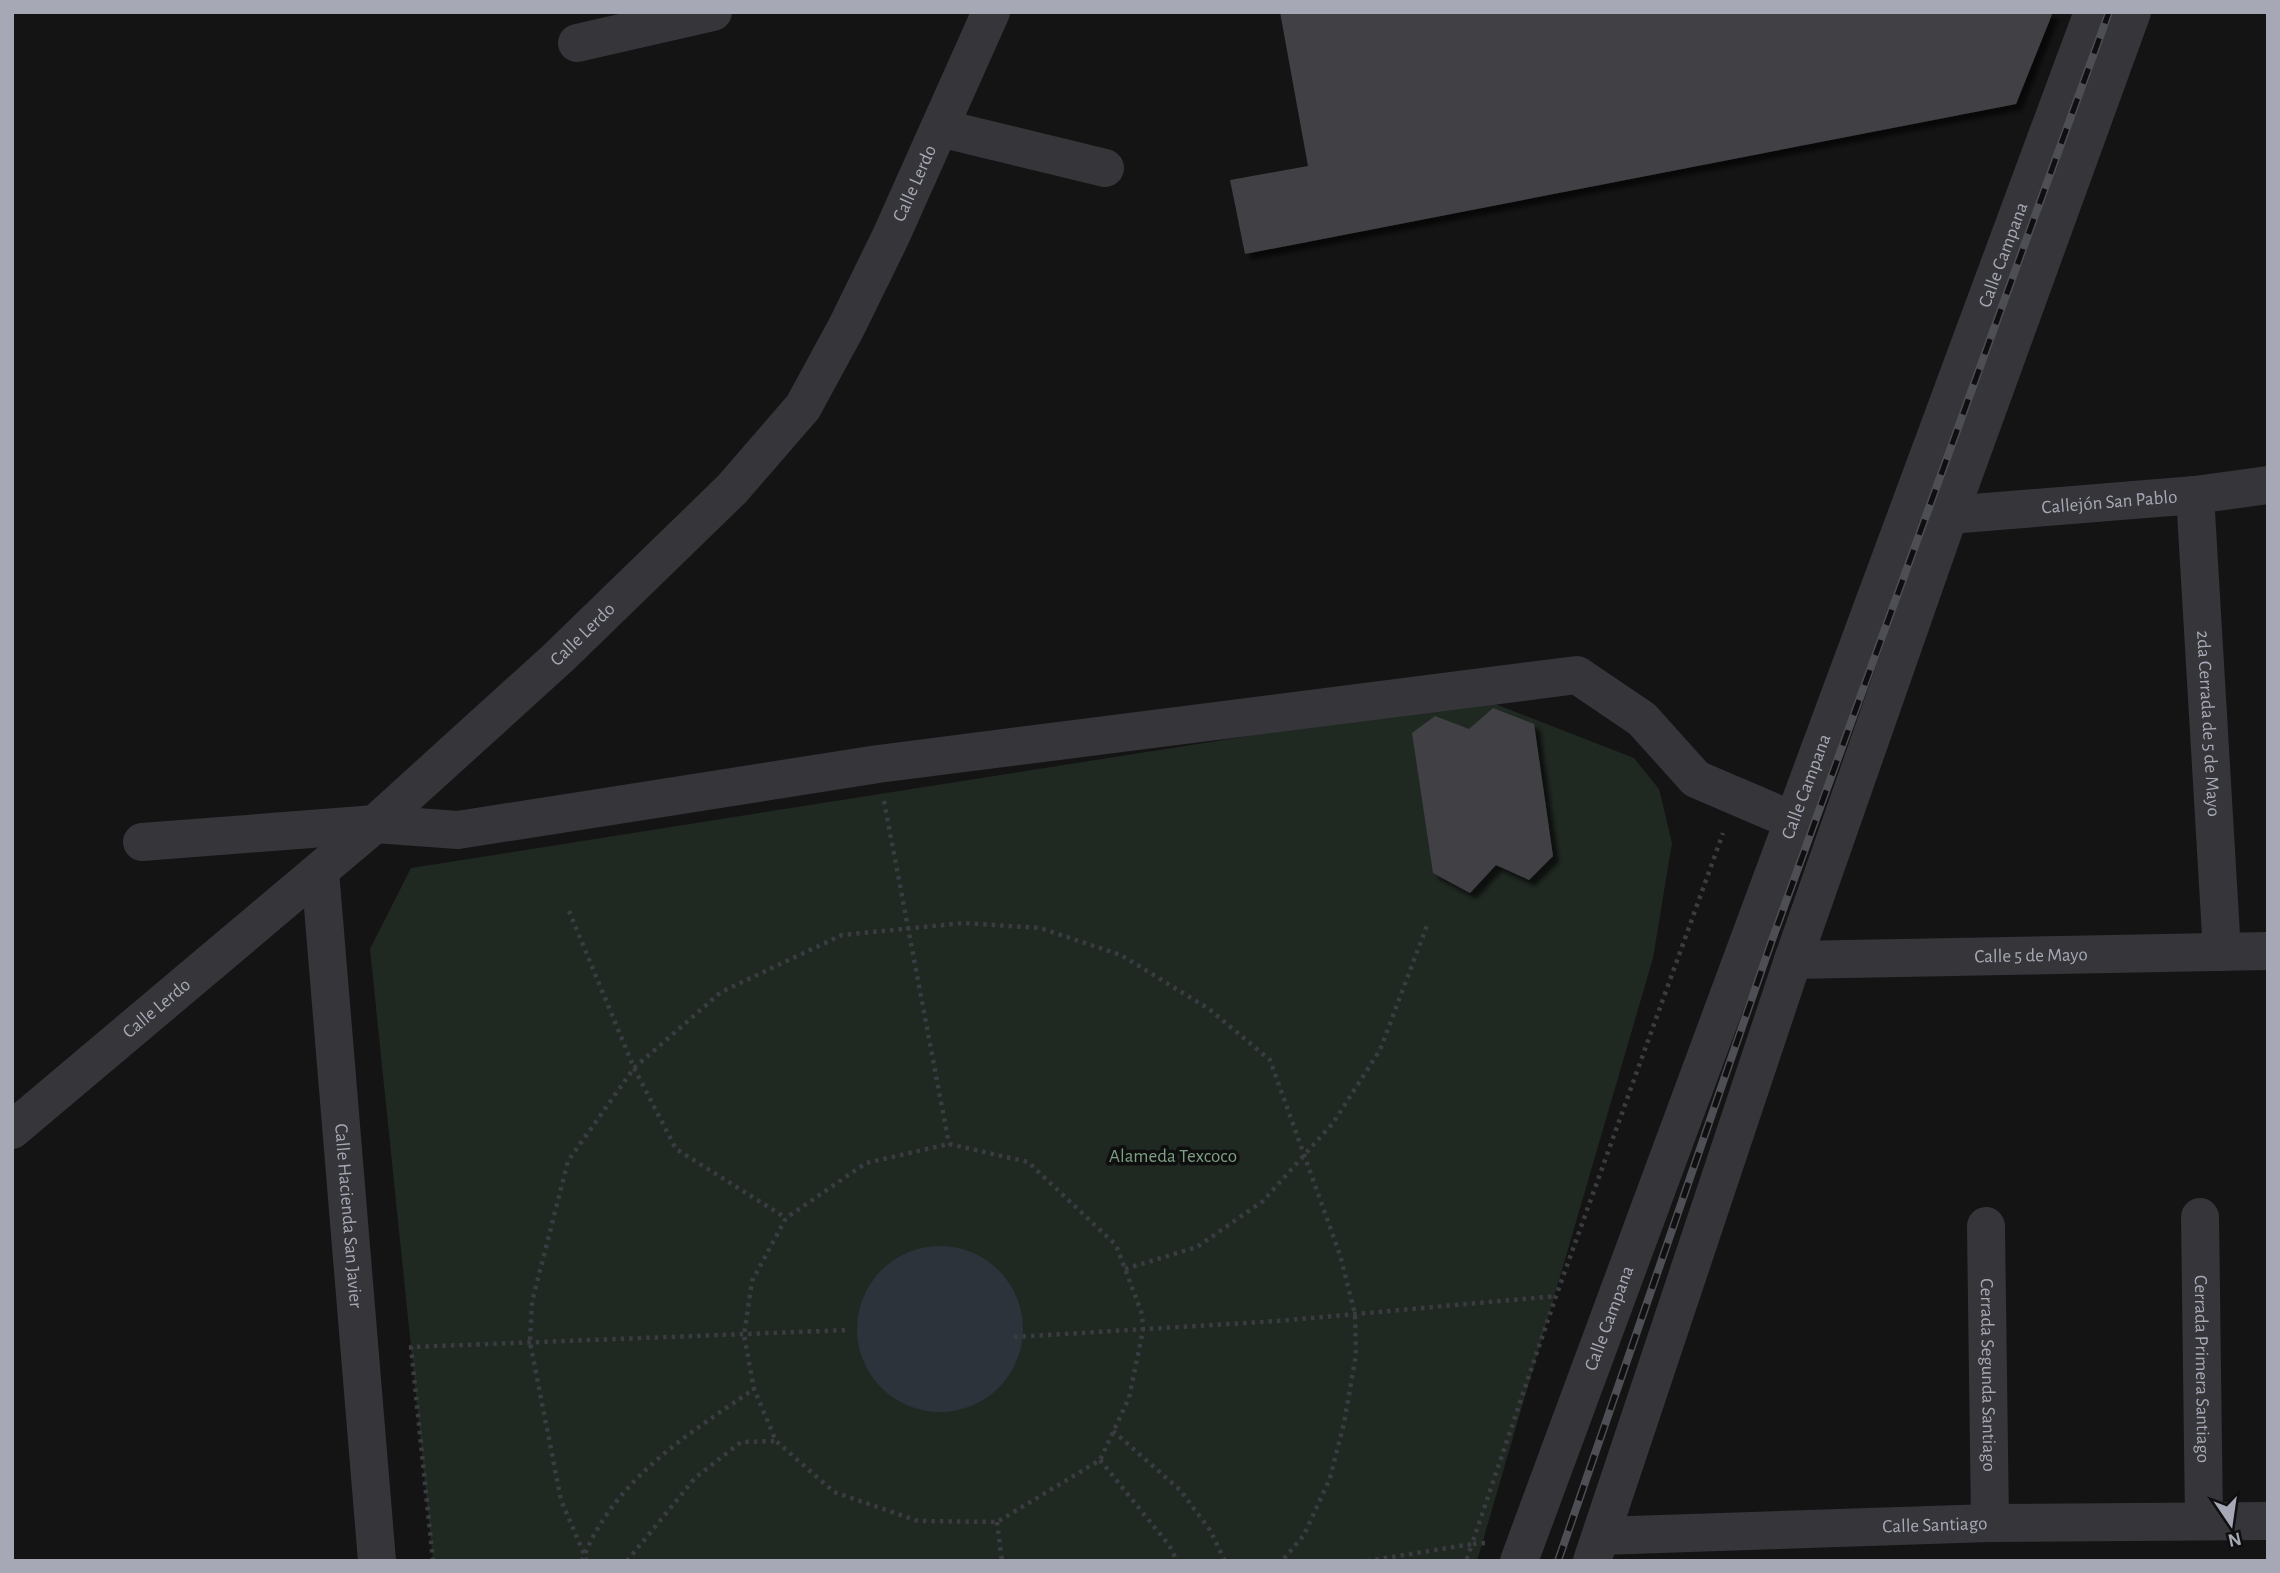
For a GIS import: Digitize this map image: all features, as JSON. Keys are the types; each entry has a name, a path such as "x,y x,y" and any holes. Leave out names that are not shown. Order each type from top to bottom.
{"street":[{"path":"577,43 713,12"},
{"name":"Calle Lerdo","path":"12,1130 375,824 559,657 732,489 803,407 875,270 991,12"},
{"name":"Calle Campana","path":"1524,1549 2093,12"},
{"name":"Calle Campana","path":"1597,1548 1793,960 1949,515 2132,12"},
{"path":"940,128 1105,168"},
{"name":"Callejón San Pablo","path":"1949,515 2195,495 2268,485"},
{"name":"2da Cerrada de 5 de Mayo","path":"2195,495 2222,952"},
{"path":"142,842 375,824 458,830 878,764 1577,675 1642,719 1696,779 1794,821"},
{"name":"Calle Hacienda San Javier","path":"320,871 377,1561"},
{"name":"Calle 5 de Mayo","path":"1793,960 2268,951"},
{"name":"Cerrada Primera Santiago","path":"2200,1217 2204,1520"},
{"name":"Cerrada Segunda Santiago","path":"1986,1226 1990,1523"},
{"name":"Calle Santiago","path":"1597,1548 1990,1523 2268,1521"}],"path":[{"path":"878,764 949,1144"},
{"path":"1466,1561 1556,1296 1736,796"},
{"path":"569,911 634,1068 676,1149 786,1217"},
{"path":"585,1561 561,1500 530,1342 532,1302 568,1161 634,1068 721,992 842,935 964,923 1040,928 1121,955 1209,1009 1270,1060 1340,1255 1355,1314 1356,1355 1344,1423 1330,1478 1304,1535 1282,1561"},
{"path":"1125,1269 1197,1247 1263,1201 1333,1123 1380,1050 1428,923"},
{"path":"949,1144 1028,1162 1116,1245 1142,1314 1143,1330 1129,1398 1100,1460 997,1522 918,1521 834,1492 776,1441 754,1389 744,1335 752,1281 786,1217 866,1163 949,1144"},
{"path":"1013,1337 1355,1314 1556,1296"},
{"path":"433,1561 411,1347 849,1330"},
{"path":"584,1554 605,1516 627,1487 664,1452 754,1389"},
{"path":"1113,1431 1180,1490 1210,1530 1226,1561"},
{"path":"627,1561 695,1478 741,1442 776,1441"},
{"path":"1100,1460 1169,1545 1177,1561"},
{"path":"997,1522 1002,1561"},
{"path":"1367,1561 1472,1544 1524,1549"}],"green space":[{"name":"Alameda Texcoco","path":"1482,699 1634,758 1659,789 1672,843 1653,958 1477,1561 433,1561 370,949 411,868"}],"shaded area":[{"path":"940,1246 972,1252 999,1270 1017,1297 1023,1329 1017,1361 999,1388 972,1406 940,1412 908,1406 881,1388 863,1361 857,1329 863,1297 881,1270 908,1252"}],"building":[{"path":"1280,12 2053,12 2016,104 1245,254 1230,180 1308,166"},
{"path":"1493,708 1534,724 1553,856 1529,880 1496,865 1470,893 1433,873 1412,733 1435,716 1469,729"}],"railway":[{"path":"1558,1561 1772,940 2109,12"}]}
